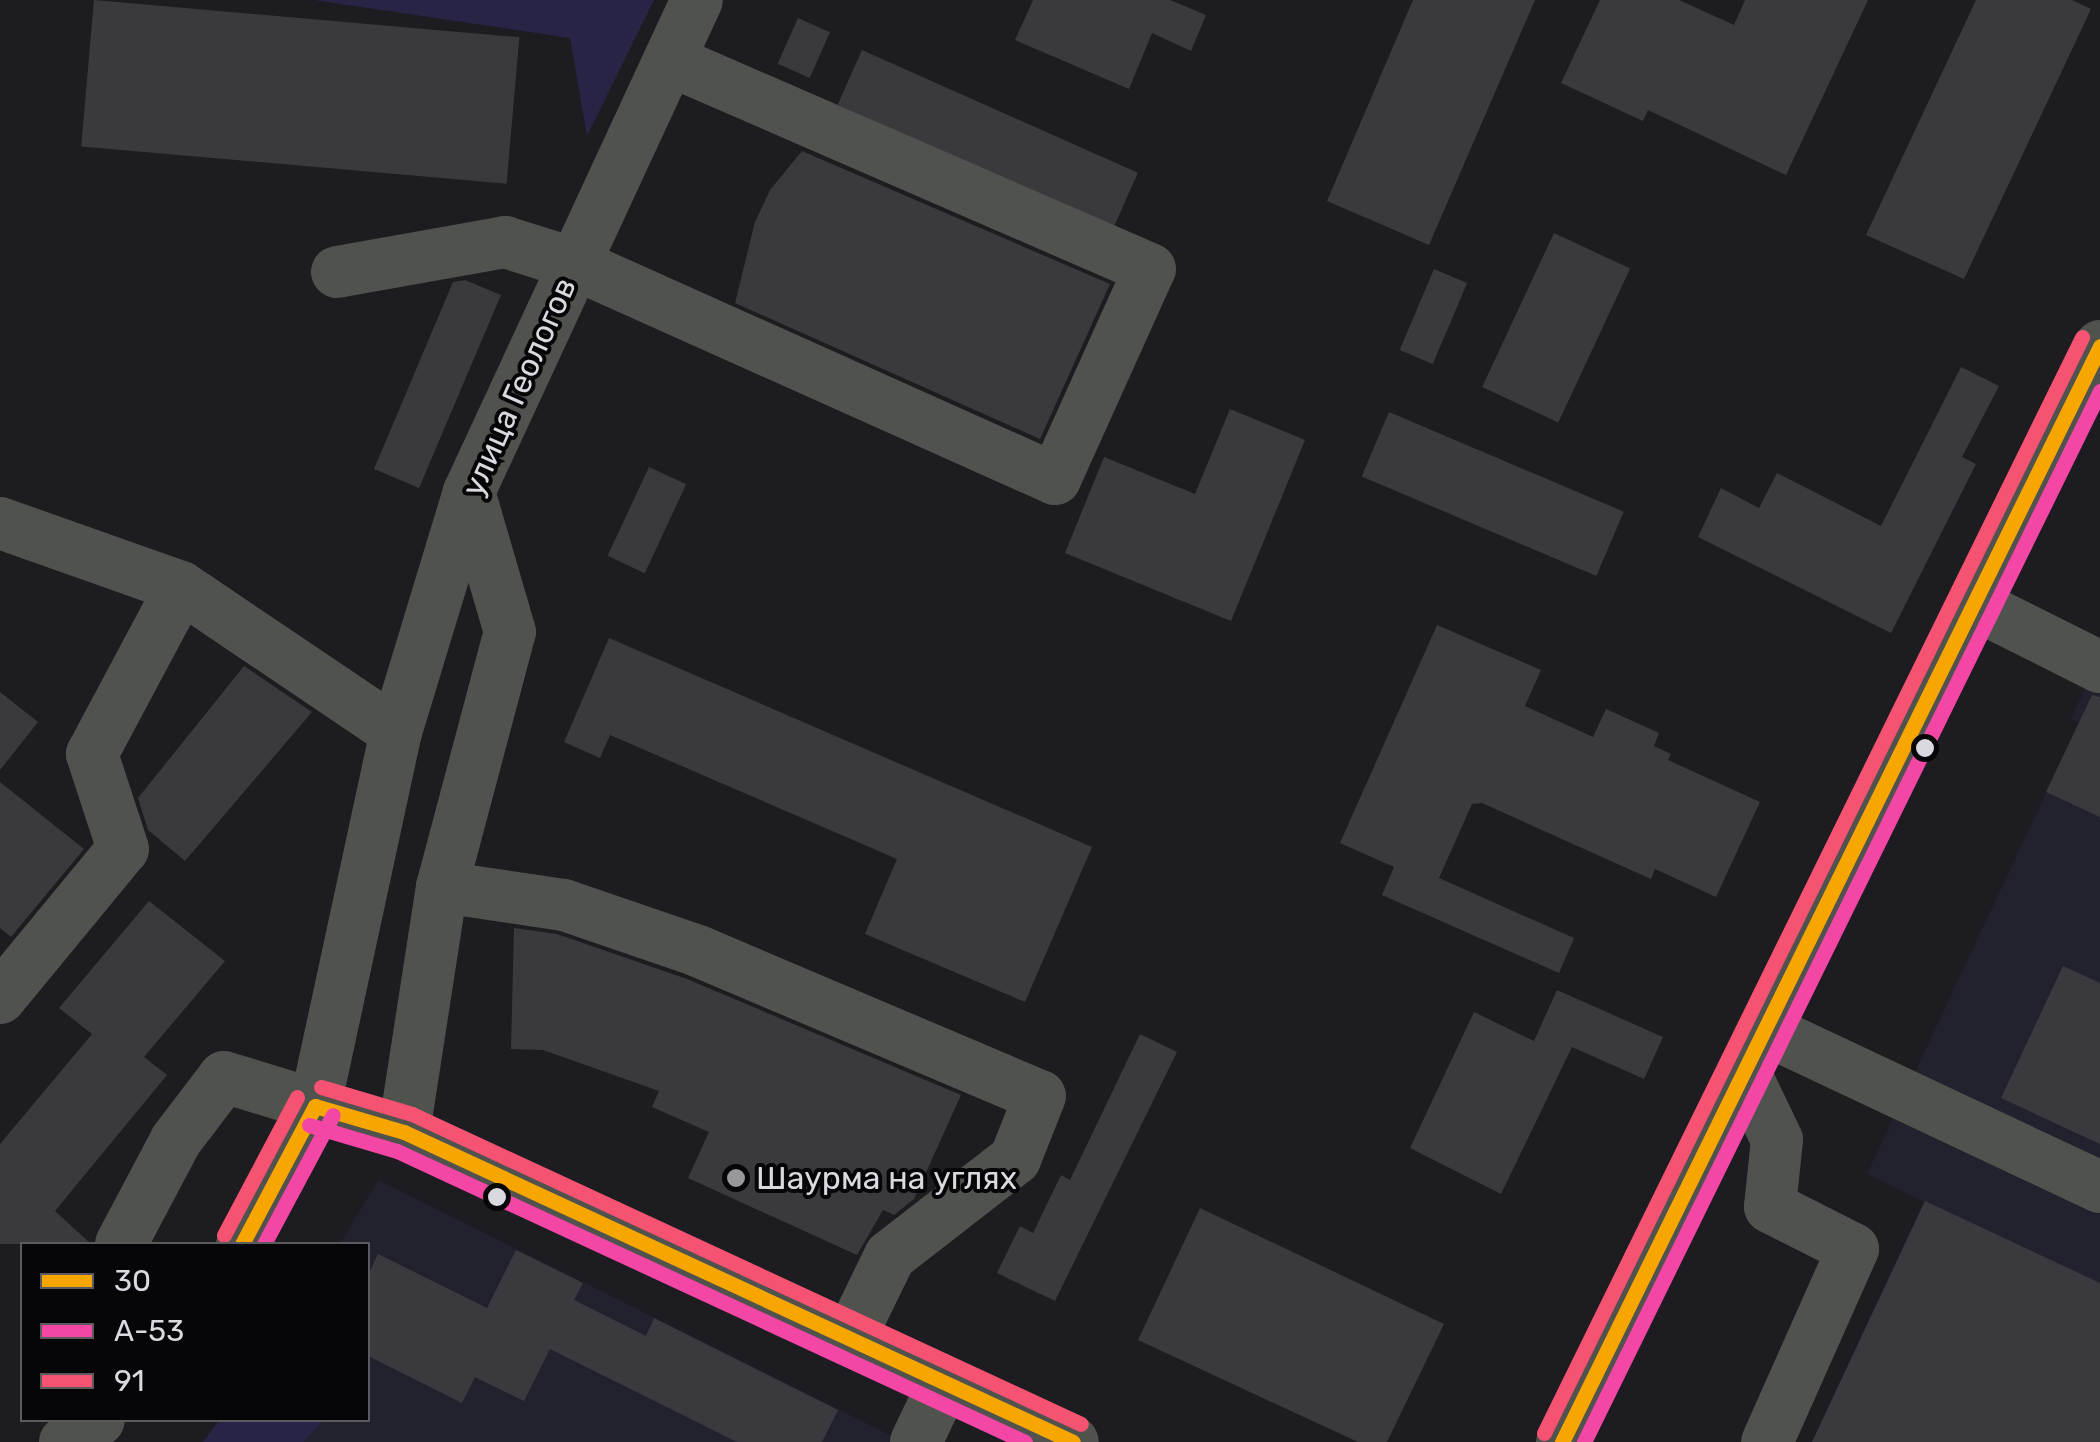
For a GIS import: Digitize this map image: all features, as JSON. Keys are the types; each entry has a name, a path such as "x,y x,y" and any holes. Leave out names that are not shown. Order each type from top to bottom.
{"street":[{"name":"улица Геологов","path":"243,1242 315,1106 396,732 469,492 697,0"},
{"path":"338,272 506,242 574,264 1054,479 1150,269 669,60"},
{"path":"1562,1442 2100,346"},
{"path":"404,1132 442,887 510,632 469,492"},
{"path":"0,523 181,587 396,732"},
{"path":"0,998 123,849 92,754 181,587"},
{"path":"1974,604 2100,666"},
{"path":"442,887 564,906 698,951 1040,1096 1014,1159 890,1256 850,1338"},
{"path":"1754,1050 2100,1187"},
{"path":"1754,1050 1778,1140 1770,1207 1854,1249 1768,1442"},
{"path":"122,1242 176,1140 224,1077 404,1132 1073,1442"},
{"path":"916,1442 944,1383"},
{"path":"65,1442 97,1422"}],"shaded area":[{"path":"314,0 654,0 587,136 570,38"},
{"path":"2100,657 2100,1442 1812,1442 1924,1202 1867,1174 2079,723 2071,719"},
{"path":"378,1180 904,1442 226,1442 238,1422 370,1422 370,1242 341,1242"},
{"path":"218,1422 321,1423 304,1442 203,1442"}],"building":[{"path":"94,0 519,37 507,184 81,146"},
{"path":"1033,0 1170,0 1206,15 1191,51 1152,33 1129,89 1015,40"},
{"path":"1413,0 1535,0 1429,245 1327,201"},
{"path":"1600,0 1679,0 1734,25 1745,0 1868,0 1786,175 1648,110 1643,121 1561,83"},
{"path":"1976,0 2072,0 2091,9 1964,279 1866,235"},
{"path":"798,18 830,32 810,78 778,64"},
{"path":"862,50 1138,173 1113,228 838,105"},
{"path":"802,151 1110,284 1040,439 735,303 755,222 770,190"},
{"path":"1554,233 1630,268 1558,423 1482,387"},
{"path":"1434,269 1467,283 1433,364 1400,350"},
{"path":"465,280 501,295 419,488 374,469 453,282"},
{"path":"1961,367 1999,386 1962,457 1976,464 1891,633 1698,537 1721,488 1759,508 1777,473 1881,526"},
{"path":"1230,409 1305,440 1231,621 1065,553 1104,457 1195,494"},
{"path":"1389,412 1624,512 1596,576 1362,476"},
{"path":"649,467 686,484 645,573 608,556"},
{"path":"1437,625 1541,670 1525,706 1593,737 1606,709 1659,733 1654,746 1671,754 1668,760 1760,802 1716,897 1655,869 1651,879 1482,803 1472,804 1439,878 1574,938 1559,973 1382,895 1394,867 1340,843"},
{"path":"609,638 1092,847 1025,1002 865,934 897,859 610,735 600,758 564,742"},
{"path":"244,666 312,712 185,861 148,830 138,798"},
{"path":"0,692 38,722 0,770"},
{"path":"2092,695 2100,697 2100,817 2046,792"},
{"path":"0,782 84,849 11,937 0,928"},
{"path":"149,901 225,961 144,1057 167,1075 55,1211 89,1242 0,1244 0,1144 92,1034 59,1008"},
{"path":"514,928 557,934 687,979 961,1095 914,1199 894,1215 883,1210 857,1255 688,1178 709,1132 652,1107 659,1091 543,1050 511,1049"},
{"path":"2063,966 2100,983 2100,1144 2001,1098"},
{"path":"1557,990 1663,1037 1644,1079 1572,1047 1501,1194 1410,1148 1474,1012 1534,1041"},
{"path":"1140,1034 1177,1052 1055,1301 997,1273 1020,1226 1033,1233 1061,1175 1070,1180"},
{"path":"1925,1201 2100,1283 2100,1442 1812,1442"},
{"path":"1200,1208 1444,1324 1387,1442 1358,1442 1138,1340"},
{"path":"516,1250 583,1283 574,1300 646,1336 654,1318 838,1410 822,1442 737,1442 550,1349 524,1401 475,1377 462,1403 370,1357 370,1271 378,1254 487,1308"}],"transit line":[{"name":"91","path":"1544,1433 2082,337"},
{"name":"30","path":"1562,1442 2100,346"},
{"name":"А-53","path":"1584,1442 2100,391"},
{"name":"91","path":"321,1087 412,1114 1081,1424"},
{"name":"91","path":"224,1235 297,1097"},
{"name":"30","path":"315,1106 404,1132 1073,1442"},
{"name":"30","path":"243,1242 315,1106"},
{"name":"А-53","path":"265,1242 333,1115"},
{"name":"А-53","path":"309,1125 397,1151 1025,1442"}],"place":[{"name":"Шаурма на углях","path":"736,1178"}]}
